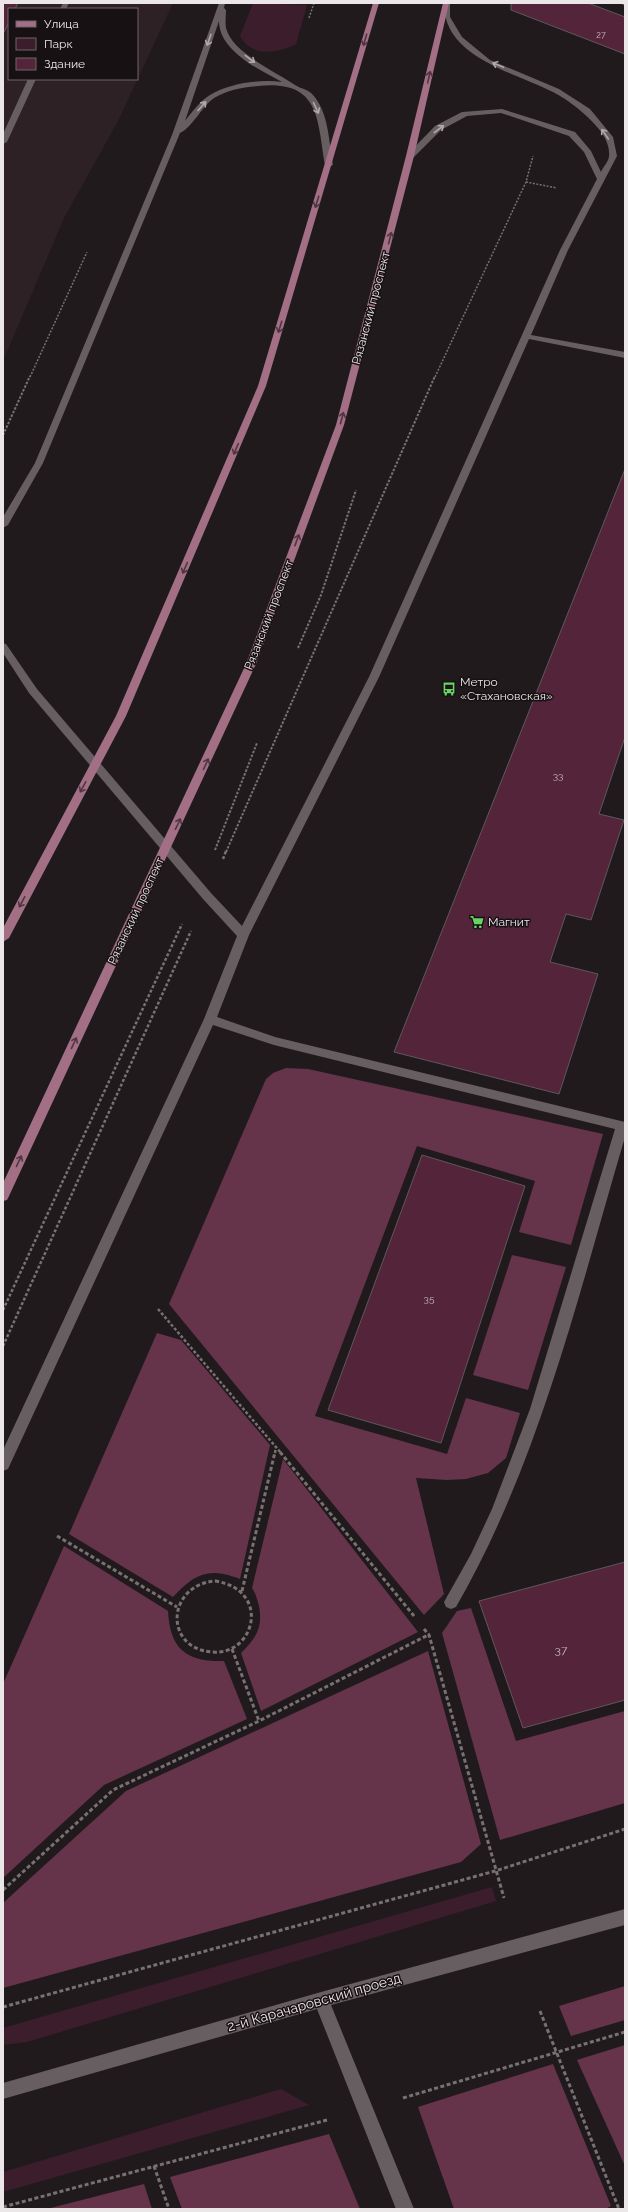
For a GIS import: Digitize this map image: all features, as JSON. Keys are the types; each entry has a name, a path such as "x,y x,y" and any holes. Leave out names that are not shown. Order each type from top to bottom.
{"main road":[{"path":"3,938 121,716 262,386 376,3"},
{"name":"Рязанский проспект","path":"3,1196 251,664 340,425 410,156 447,3"}],"street":[{"path":"223,3 223,30 230,42 252,61 310,96 319,114 329,165"},
{"path":"3,525 39,463 176,135 223,3"},
{"path":"3,1465 210,1019 243,935 374,676 564,250 613,156 608,137 587,111 556,91 488,61 459,38 447,17 447,3"},
{"path":"3,142 32,80"},
{"path":"176,135 211,96 221,91 262,83 296,88"},
{"path":"410,156 438,128 465,114 502,111 572,134 587,151 600,180"},
{"path":"525,336 625,355"},
{"path":"3,646 33,691 207,896 243,935"},
{"path":"210,1019 274,1041 624,1127 537,1409 499,1510 476,1559 451,1602"},
{"name":"2-й Карачаровский проезд","path":"3,2091 321,2000 625,1916"},
{"path":"321,2000 405,2209"}],"path":[{"path":"309,18 314,3"},
{"path":"3,1346 207,896 459,322 526,182 533,155"},
{"path":"212,857 220,837"},
{"path":"3,1310 184,919"},
{"path":"158,1308 276,1447 429,1635 495,1871 504,1898"},
{"path":"242,1591 276,1447"},
{"path":"57,1536 177,1607"},
{"path":"214,1580 230,1582 242,1591 251,1605 252,1622 246,1638 232,1649 214,1654 196,1650 184,1639 176,1624 177,1607 186,1594 198,1584 214,1580"},
{"path":"3,1890 113,1790 259,1721 429,1635"},
{"path":"232,1649 259,1721"},
{"path":"3,2007 495,1871 625,1829"},
{"path":"540,2011 619,2209"},
{"path":"3,2207 365,2109 625,2032"},
{"path":"154,2166 169,2209"}],"shaded area":[{"path":"3,3 173,3 138,78 138,8 8,8 8,80 137,80 118,121 64,218 3,361"},
{"path":"286,1068 308,1069 603,1134 571,1245 519,1232 535,1181 417,1146 315,1416 447,1454 466,1398 520,1413 506,1458 488,1473 466,1479 447,1480 416,1478 444,1594 424,1615 169,1304 266,1079 273,1073"},
{"path":"512,1255 566,1267 528,1390 473,1375"},
{"path":"157,1333 181,1340 270,1445 240,1579 220,1573 203,1574 188,1582 173,1597 69,1534"},
{"path":"283,1459 418,1632 261,1711 241,1653 251,1642 259,1627 259,1606 252,1588"},
{"path":"64,1546 168,1611 172,1635 183,1651 200,1659 224,1661 247,1719 104,1785 3,1878 3,1684"},
{"path":"471,1608 516,1741 625,1711 625,1803 500,1840 442,1633 457,1611"},
{"path":"428,1651 481,1844 461,1862 3,1988 3,1903 126,1791"},
{"path":"625,1986 625,2020 571,2036 559,2006"},
{"path":"625,2045 625,2166 577,2060"},
{"path":"553,2064 611,2206 605,2209 454,2209 418,2107"},
{"path":"329,2134 360,2209 182,2209 170,2177"},
{"path":"144,2184 152,2209 47,2209"}],"green space":[{"path":"253,3 307,5 296,44 281,50 265,52 251,48 245,43 240,36"},
{"path":"492,1887 496,1901 27,2042 3,2045 3,2028"},
{"path":"281,2089 309,2105 3,2192 3,2172"}],"building":[{"path":"3,3 18,3 16,8 8,8 8,24 3,34"},
{"path":"511,3 588,3 625,17 625,54 511,10"},
{"path":"625,469 625,737 599,814 624,820 591,920 566,914 550,962 598,974 559,1094 394,1052"},
{"path":"422,1155 525,1186 441,1443 328,1410"},
{"path":"625,1562 625,1700 523,1728 479,1601"}],"place":[{"name":"Метро «Стахановская»","path":"449,689"},
{"name":"Магнит","path":"477,922"}]}
